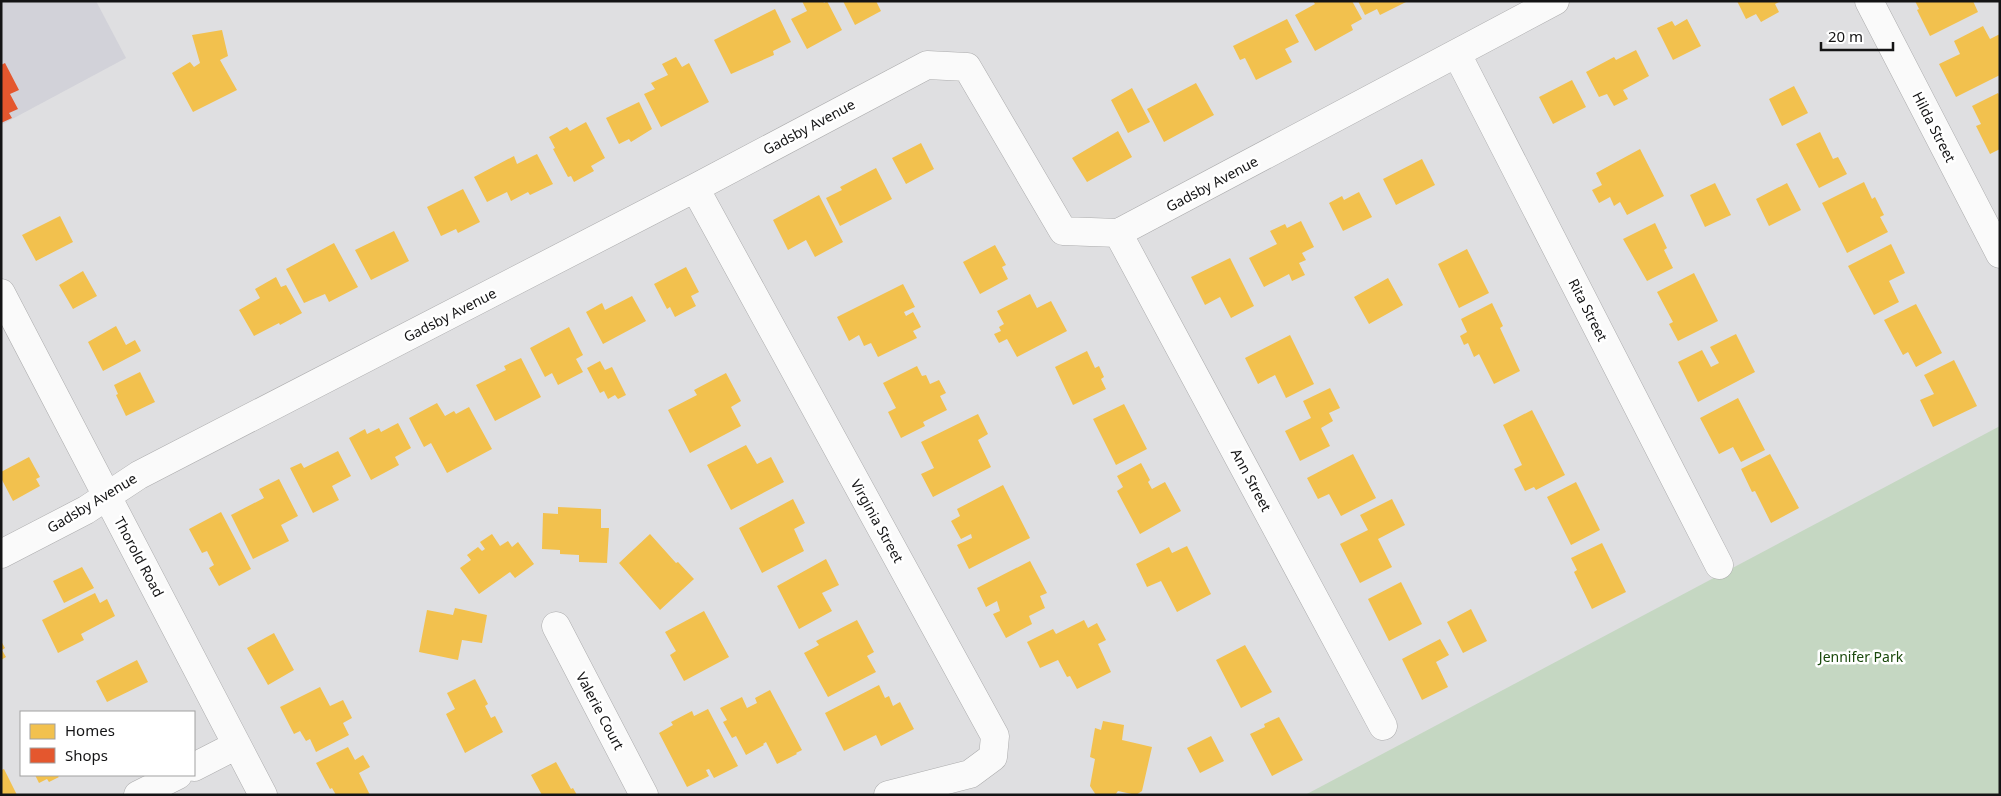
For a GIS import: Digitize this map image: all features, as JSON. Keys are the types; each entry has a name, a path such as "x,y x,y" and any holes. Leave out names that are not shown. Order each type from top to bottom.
{"street":[{"name":"Gadsby Avenue","path":"1,554 86,510 139,475 695,188 927,65 967,67 1063,232 1118,233 1555,1"},
{"name":"Hilda Street","path":"1869,1 2000,254"},
{"name":"Rita Street","path":"1457,54 1719,565"},
{"name":"Virginia Street","path":"695,188 995,736 993,757 970,774 888,795"},
{"name":"Ann Street","path":"1118,233 1383,726"},
{"name":"Thorold Road","path":"1,293 263,795"},
{"name":"Valerie Court","path":"556,626 644,795"},
{"path":"195,766 237,745"},
{"path":"138,795 176,776"}],"shaded area":[{"path":"1,1 96,1 126,58 1,125"}],"green space":[{"name":"Jennifer Park","path":"2000,426 2000,795 1305,795"}],"building: Homes":[{"path":"802,1 823,1 824,3 827,1 842,30 807,49 791,19 807,11"},
{"path":"843,1 876,1 881,11 855,25"},
{"path":"1313,1 1352,1 1362,19 1351,25 1353,30 1315,51 1295,15 1315,4"},
{"path":"1358,1 1408,1 1380,15 1377,9 1365,15"},
{"path":"1737,1 1781,1 1775,4 1779,12 1761,22 1756,14 1746,19"},
{"path":"1915,1 1973,1 1978,12 1930,36 1917,10 1919,9"},
{"path":"775,9 791,42 773,51 774,55 731,74 714,40"},
{"path":"1287,19 1299,42 1285,49 1292,62 1256,80 1245,58 1240,60 1233,46"},
{"path":"1687,19 1701,46 1673,60 1657,28 1672,21 1675,26"},
{"path":"1983,26 1990,39 2000,34 2000,75 1956,97 1939,64 1960,54 1954,41"},
{"path":"222,30 228,56 220,60 237,90 193,112 172,73 190,62 194,67 200,63 192,35"},
{"path":"1636,50 1649,76 1623,90 1628,99 1614,106 1607,94 1599,97 1586,72 1614,57 1616,60"},
{"path":"676,57 682,67 689,63 709,102 661,127 644,94 655,89 651,83 668,75 662,64"},
{"path":"1572,80 1586,107 1553,124 1539,97"},
{"path":"1196,83 1214,115 1164,142 1147,109"},
{"path":"1794,86 1808,113 1782,126 1769,99"},
{"path":"1132,88 1150,122 1128,133 1111,100"},
{"path":"1998,93 2000,96 2000,149 1990,154 1976,126 1981,124 1972,106"},
{"path":"639,102 652,129 631,142 629,139 619,144 606,118"},
{"path":"586,122 605,158 591,166 594,171 574,182 571,176 568,177 553,149 555,148 549,137 567,127 570,131"},
{"path":"1118,131 1132,157 1087,182 1072,158"},
{"path":"1820,132 1833,159 1838,157 1847,174 1819,188 1796,144"},
{"path":"921,143 934,169 906,184 892,158"},
{"path":"1640,149 1664,196 1627,215 1620,202 1614,206 1610,197 1599,203 1592,190 1602,185 1596,173"},
{"path":"537,154 553,184 530,195 528,192 511,201 507,192 487,202 474,177 514,156 517,164"},
{"path":"1422,159 1435,185 1396,205 1383,179"},
{"path":"876,168 892,199 840,226 826,198 842,190 840,187"},
{"path":"1864,182 1872,199 1875,197 1884,215 1880,217 1888,232 1847,253 1822,203"},
{"path":"1715,183 1731,215 1705,227 1690,195"},
{"path":"1787,183 1801,210 1769,226 1756,199"},
{"path":"463,189 480,222 458,233 456,229 441,236 427,207"},
{"path":"1359,192 1372,217 1343,231 1329,203 1342,196 1344,200"},
{"path":"819,195 843,242 815,257 806,240 788,250 773,220"},
{"path":"60,216 73,242 36,261 22,235"},
{"path":"1301,221 1314,247 1302,253 1306,260 1299,263 1305,275 1292,281 1289,274 1264,287 1249,258 1277,244 1270,231 1285,224 1287,228"},
{"path":"1655,223 1667,248 1664,250 1673,268 1647,281 1623,239"},
{"path":"394,231 409,261 371,280 355,250"},
{"path":"334,243 358,287 329,302 325,294 304,303 286,269"},
{"path":"1891,244 1905,273 1889,281 1899,302 1874,315 1848,266"},
{"path":"995,245 1006,265 1002,267 1008,279 980,294 963,262"},
{"path":"1467,249 1489,293 1459,308 1438,264"},
{"path":"1230,258 1254,306 1231,318 1220,297 1205,305 1191,277"},
{"path":"686,267 699,292 691,296 696,306 675,317 670,307 667,309 654,284"},
{"path":"83,271 97,296 73,309 59,285"},
{"path":"1694,273 1718,321 1678,341 1669,324 1673,322 1657,292"},
{"path":"276,277 281,287 286,285 302,313 254,336 239,310 260,298 255,289"},
{"path":"1388,278 1403,305 1369,324 1354,297"},
{"path":"903,284 915,307 904,312 906,316 913,312 921,327 913,331 917,338 878,357 871,343 864,346 859,335 849,341 837,317"},
{"path":"1030,294 1037,308 1051,301 1067,331 1017,357 1007,339 999,343 994,334 1001,331 999,327 1004,324 997,311"},
{"path":"632,296 646,321 603,344 586,312 602,303 605,310"},
{"path":"1492,303 1503,326 1500,328 1520,371 1494,384 1479,354 1474,357 1468,343 1464,345 1460,336 1467,332 1461,319"},
{"path":"1916,304 1942,353 1916,367 1908,352 1903,355 1884,320"},
{"path":"116,326 126,345 135,340 141,351 103,371 88,342"},
{"path":"569,327 583,355 576,359 583,372 558,385 552,373 545,377 530,348"},
{"path":"1736,334 1755,372 1698,402 1678,362 1702,350 1711,367 1719,363 1710,347"},
{"path":"1290,335 1314,384 1286,398 1275,375 1258,384 1245,358"},
{"path":"1087,351 1095,368 1099,366 1104,377 1101,379 1106,389 1073,405 1055,367"},
{"path":"521,358 541,397 495,421 476,385 506,370 504,366"},
{"path":"1954,360 1977,406 1933,427 1920,400 1934,394 1924,375"},
{"path":"600,361 605,370 612,367 626,395 618,399 615,395 608,399 604,391 600,393 587,368"},
{"path":"917,366 922,376 926,375 930,384 939,380 946,393 940,396 947,410 923,422 925,426 901,438 888,412 896,408 883,383"},
{"path":"140,372 155,402 126,416 116,395 118,394 114,385"},
{"path":"726,373 741,401 731,407 741,426 690,453 668,410 697,395 694,390"},
{"path":"1330,388 1340,408 1329,413 1333,421 1321,428 1330,446 1300,461 1285,431 1311,418 1303,401"},
{"path":"1738,398 1765,450 1741,462 1733,447 1719,454 1700,418"},
{"path":"437,403 445,416 454,411 456,414 469,407 492,449 447,473 431,443 424,447 409,418"},
{"path":"1124,404 1147,449 1116,465 1093,419"},
{"path":"1532,410 1565,475 1536,490 1534,487 1525,491 1514,469 1522,465 1503,425"},
{"path":"978,414 988,434 978,440 991,467 933,497 921,474 934,468 921,442"},
{"path":"398,423 411,448 395,457 399,465 371,480 349,438 365,429 367,434 379,428 381,432"},
{"path":"746,445 757,464 771,457 784,482 731,510 707,465"},
{"path":"338,451 351,476 332,486 339,500 313,513 290,468 301,463 304,468"},
{"path":"1353,454 1376,498 1341,516 1329,494 1318,499 1307,478"},
{"path":"1770,454 1799,508 1771,523 1755,491 1752,492 1741,469"},
{"path":"29,457 40,477 36,479 40,486 13,501 1,478 1,472"},
{"path":"1141,463 1150,480 1148,482 1152,489 1165,482 1181,511 1140,534 1117,491 1123,487 1117,476"},
{"path":"279,479 298,516 281,525 289,541 253,559 231,515 264,498 259,489"},
{"path":"1576,482 1600,530 1571,545 1547,497"},
{"path":"1003,485 1030,538 969,569 957,545 972,538 971,534 961,539 951,521 960,516 957,509"},
{"path":"793,499 805,523 794,529 804,551 762,573 739,528"},
{"path":"1392,499 1405,525 1378,539 1392,567 1360,583 1340,544 1368,530 1360,515"},
{"path":"558,507 601,509 601,528 609,528 607,563 579,562 579,555 560,554 560,550 542,549 543,513 558,514"},
{"path":"221,512 251,569 219,586 209,568 214,565 207,551 202,553 189,529"},
{"path":"492,534 500,546 508,541 512,547 518,542 534,564 515,578 510,572 479,594 460,568 471,560 467,555 478,547 482,551 485,549 480,542"},
{"path":"650,534 676,563 678,562 694,579 660,610 619,563"},
{"path":"1602,543 1626,592 1592,609 1574,572 1577,570 1571,558"},
{"path":"1187,546 1211,594 1177,612 1161,581 1147,587 1136,564 1169,547 1172,553"},
{"path":"826,559 839,585 822,593 832,611 799,629 777,586"},
{"path":"1030,561 1047,593 1040,596 1045,608 1029,616 1032,624 1006,638 993,614 1000,611 997,601 986,607 977,588"},
{"path":"82,567 94,588 64,603 53,581"},
{"path":"1401,582 1422,624 1389,641 1368,599"},
{"path":"95,593 100,603 107,599 115,616 81,634 84,640 58,653 42,620"},
{"path":"455,608 487,615 482,643 462,640 458,660 419,652 427,610 453,615"},
{"path":"1471,609 1487,641 1463,653 1447,622"},
{"path":"704,611 729,657 684,681 670,655 676,651 665,632"},
{"path":"857,620 874,652 867,656 876,672 828,697 804,653 819,645 816,641"},
{"path":"1084,620 1088,628 1097,623 1106,640 1098,644 1111,672 1077,689 1070,676 1067,677 1058,660 1040,668 1027,642 1053,629 1056,634"},
{"path":"274,633 294,670 268,685 247,648"},
{"path":"1440,639 1449,655 1436,662 1448,687 1422,700 1402,659"},
{"path":"1,641 5,648 2,650 6,657 1,660"},
{"path":"1245,645 1272,692 1241,708 1216,660"},
{"path":"137,660 148,682 107,702 96,681"},
{"path":"475,679 488,704 485,706 491,718 495,716 503,732 465,753 446,714 455,709 447,693"},
{"path":"879,685 885,698 889,696 893,706 900,702 914,729 881,746 876,735 844,751 825,713"},
{"path":"320,687 330,706 343,700 352,718 343,723 349,735 316,752 310,739 306,741 300,731 294,734 280,707"},
{"path":"770,690 802,750 777,764 766,742 746,755 736,736 732,738 723,722 727,720 720,708 742,697 747,708 757,703 755,698"},
{"path":"708,709 738,766 714,778 709,769 706,770 709,776 687,787 659,733 673,725 671,722 692,711 694,716"},
{"path":"1279,717 1303,760 1272,776 1250,734 1265,727 1264,724"},
{"path":"1103,721 1124,725 1122,740 1152,747 1142,791 1136,795 1118,791 1115,795 1096,795 1090,786 1095,759 1090,757 1095,728 1101,730"},
{"path":"1211,736 1224,761 1200,773 1187,748"},
{"path":"348,747 355,760 363,755 370,767 359,773 370,795 336,795 332,788 330,789 316,763"},
{"path":"556,762 571,789 573,788 577,795 542,795 531,775"},
{"path":"4,769 17,795 1,795 1,770"},
{"path":"36,776 59,777 49,782 47,779 39,783"}],"building: Shops":[{"path":"5,63 19,90 10,94 18,109 9,113 12,118 1,123 1,65"}]}
